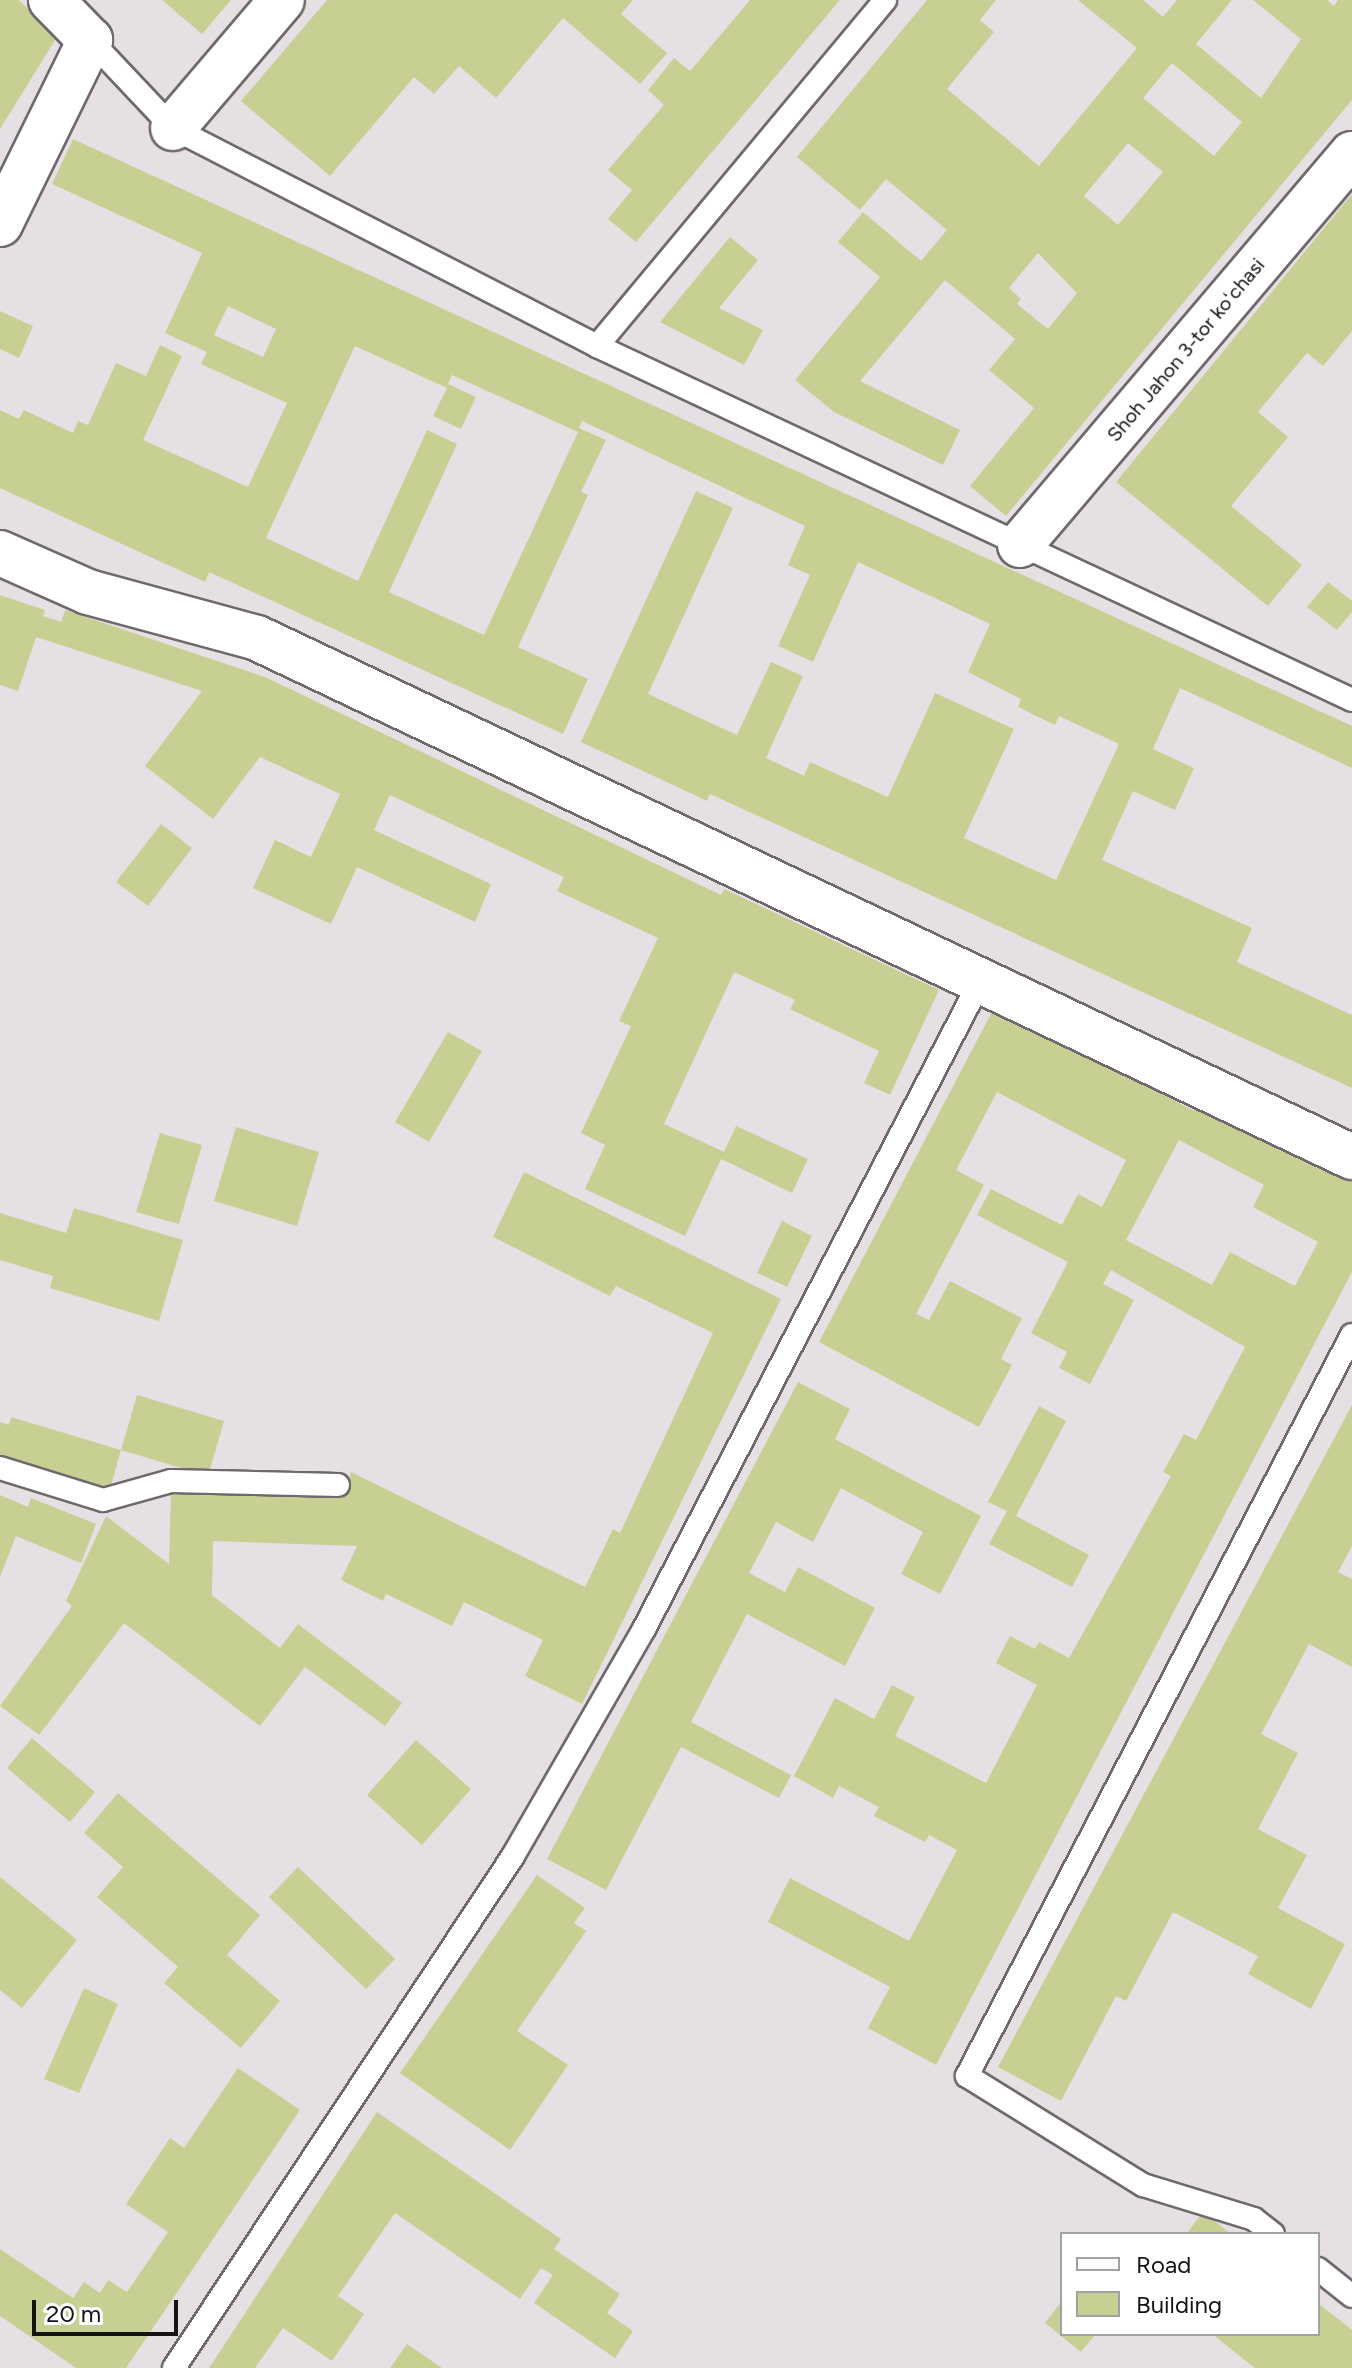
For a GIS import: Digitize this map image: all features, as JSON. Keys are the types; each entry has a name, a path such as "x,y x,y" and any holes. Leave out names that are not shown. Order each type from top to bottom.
{"street":[{"path":"0,224 90,40 51,0"},
{"path":"173,128 282,0"},
{"name":"Shoh Jahon 3-tor koʻchasi","path":"1020,545 1352,154"},
{"path":"0,553 88,592 257,638 982,978 1352,1157"}],"lane":[{"path":"597,346 885,0"},
{"path":"90,40 173,128 597,346 1352,700"},
{"path":"174,2368 513,1856 644,1629 982,978"},
{"path":"1270,2232 1254,2219 1143,2185 967,2076 1352,1335"},
{"path":"0,1468 103,1500 171,1481 338,1485"},
{"path":"1320,2271 1352,2296"}],"building":[{"path":"0,0 19,0 57,37 0,129"},
{"path":"162,0 231,0 202,34"},
{"path":"327,0 633,0 621,14 667,53 640,84 563,18 496,98 459,66 434,94 414,77 330,176 241,101"},
{"path":"750,0 840,0 636,242 608,219 632,190 608,170 664,105 648,90 674,58 690,71"},
{"path":"927,0 996,0 980,20 994,32 947,89 1039,166 1137,48 1078,0 1143,0 1163,17 1177,0 1232,0 1196,44 1261,98 1301,39 1253,0 1327,0 1334,6 1338,0 1352,0 1352,100 1006,516 970,486 1034,408 989,370 1015,339 945,280 860,381 960,430 943,465 834,412 795,380 880,277 838,242 863,212 921,261 947,230 886,179 860,210 797,157","holes":["1172,63 1242,122 1214,156 1143,98","1128,143 1163,172 1118,225 1084,196","1038,253 1077,293 1048,329 1017,304 1021,299 1009,288"]},
{"path":"73,139 1352,726 1352,768 1180,688 1153,749 1194,768 1175,810 1133,791 1102,860 1252,928 1237,962 1352,1015 1352,1088 710,794 707,801 581,742 696,491 733,508 648,694 737,735 771,662 803,676 766,758 804,776 810,762 888,797 935,693 1014,729 964,838 1056,880 1119,744 1059,716 1055,725 1018,707 1021,699 968,672 990,624 858,562 813,662 778,646 810,575 788,565 805,526 582,421 579,428 606,440 581,492 588,495 518,647 588,679 563,734 209,572 205,582 0,488 0,410 19,419 24,410 73,433 78,421 88,425 116,363 146,376 160,345 182,356 143,440 248,487 287,403 201,364 207,352 165,333 202,253 52,184","holes":["228,306 276,329 263,357 214,335","355,346 447,388 433,416 461,429 476,397 448,384 452,375 578,432 484,635 389,592 457,444 427,430 358,581 266,538"]},
{"path":"1352,194 1352,331 1323,366 1307,353 1258,412 1288,437 1231,506 1302,565 1268,606 1116,482"},
{"path":"730,237 758,260 719,308 763,330 744,365 660,322"},
{"path":"0,311 33,326 19,358 0,349"},
{"path":"1328,582 1352,601 1352,612 1337,630 1307,607"},
{"path":"0,595 45,610 43,616 61,622 65,610 265,677 721,895 724,889 939,990 890,1095 864,1083 879,1051 790,1009 795,1000 734,972 664,1124 724,1152 736,1126 808,1159 792,1193 721,1159 685,1236 585,1189 605,1145 581,1133 631,1026 619,1021 658,938 557,891 564,877 390,795 374,830 491,884 475,922 357,867 331,924 253,888 275,840 311,857 340,794 260,757 213,819 145,766 202,691 36,637 18,691 0,685"},
{"path":"161,824 192,848 148,906 116,882"},
{"path":"995,1006 1194,1111 1199,1101 1352,1181 1352,1272 936,2065 868,2028 890,1987 768,1922 790,1878 909,1941 957,1850 929,1835 925,1842 874,1816 879,1807 839,1786 833,1798 794,1776 835,1698 874,1719 892,1685 915,1697 895,1736 986,1783 1037,1685 996,1663 1010,1636 1035,1649 1039,1642 1069,1658 1171,1476 1163,1472 1184,1434 1196,1440 1245,1347 1111,1270 1103,1284 1134,1300 1090,1384 1059,1368 1067,1352 1031,1333 1068,1262 977,1215 991,1189 1062,1225 1078,1194 1102,1207 1126,1160 997,1092 956,1170 984,1185 916,1314 929,1320 950,1281 1022,1318 1001,1359 1012,1365 979,1427 819,1342","holes":["1179,1140 1264,1185 1253,1207 1318,1242 1295,1286 1230,1252 1212,1285 1126,1240"]},
{"path":"448,1032 482,1051 429,1142 395,1122"},
{"path":"236,1127 319,1152 297,1226 214,1201"},
{"path":"160,1133 202,1145 179,1224 136,1212"},
{"path":"524,1172 781,1299 582,1704 525,1676 543,1640 464,1602 452,1626 386,1594 383,1601 341,1580 357,1546 213,1541 212,1595 280,1648 298,1624 402,1703 385,1726 305,1667 260,1726 124,1623 39,1735 0,1706 72,1606 66,1601 106,1516 169,1564 171,1490 348,1494 351,1472 585,1587 613,1529 620,1533 713,1333 616,1286 610,1296 493,1237"},
{"path":"74,1208 183,1240 159,1321 50,1288 53,1276 0,1260 0,1213 66,1233"},
{"path":"782,1221 812,1236 787,1287 757,1273"},
{"path":"798,1382 850,1409 835,1439 981,1516 940,1594 901,1574 923,1532 841,1488 813,1542 776,1522 749,1573 785,1592 798,1567 875,1608 845,1666 747,1614 691,1722 791,1775 779,1798 681,1747 606,1890 547,1859"},
{"path":"137,1395 224,1421 208,1476 121,1450"},
{"path":"1352,1405 1352,1546 1338,1572 1352,1579 1352,1667 1309,1644 1261,1734 1298,1753 1258,1829 1307,1855 1278,1908 1345,1944 1311,2009 1248,1974 1258,1956 1173,1912 1126,2001 1116,1996 1061,2101 998,2067"},
{"path":"1039,1406 1066,1421 1016,1516 1089,1555 1072,1587 989,1544 1007,1511 988,1502"},
{"path":"11,1417 121,1450 110,1489 0,1456 0,1422 9,1425"},
{"path":"0,1495 28,1507 31,1498 96,1524 81,1563 16,1536 0,1577"},
{"path":"32,1738 95,1792 70,1822 7,1768"},
{"path":"416,1740 471,1789 422,1845 367,1795"},
{"path":"118,1793 260,1915 227,1955 280,2001 241,2048 164,1983 178,1967 97,1897 123,1867 84,1833"},
{"path":"298,1867 395,1959 366,1989 269,1897"},
{"path":"537,1875 585,1908 574,1923 586,1931 517,2031 568,2065 510,2150 400,2073"},
{"path":"0,1877 77,1940 22,2008 0,1990"},
{"path":"84,1988 118,2004 79,2093 44,2079"},
{"path":"238,2068 300,2110 126,2368 76,2368 0,2316 0,2249 73,2298 84,2282 100,2293 108,2280 127,2292 168,2232 126,2204 170,2138 184,2148"},
{"path":"377,2112 561,2239 554,2249 620,2294 607,2313 633,2331 615,2358 534,2303 553,2275 541,2268 520,2299 395,2213 338,2296 364,2314 332,2361 283,2328 255,2368 209,2368"},
{"path":"1203,2212 1228,2232 1188,2232"},
{"path":"1060,2304 1060,2335 1045,2323"},
{"path":"1320,2305 1352,2330 1352,2368 1255,2368 1215,2336 1320,2336"},
{"path":"1061,2336 1094,2336 1081,2352"},
{"path":"407,2344 442,2368 390,2368"}]}
